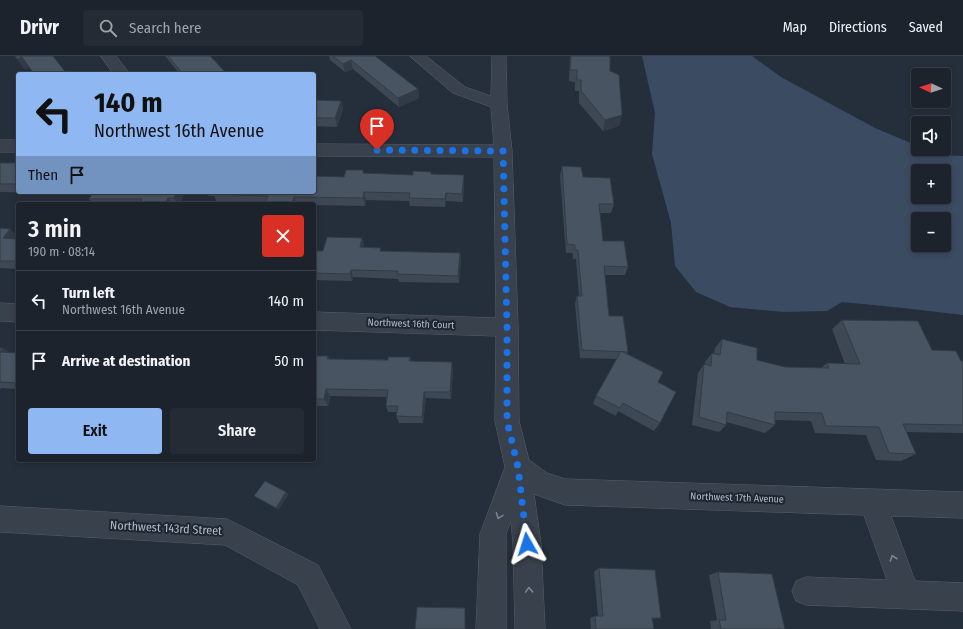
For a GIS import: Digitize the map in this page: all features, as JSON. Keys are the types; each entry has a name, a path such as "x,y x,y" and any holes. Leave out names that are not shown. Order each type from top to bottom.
{"street":[{"path":"108,56 120,72"},
{"path":"417,56 459,90 499,104"},
{"path":"499,56 499,104 503,151 507,327 507,421 518,467 527,544 530,629"},
{"path":"0,146 16,146"},
{"path":"316,150 503,151"},
{"path":"0,312 16,313"},
{"name":"Northwest 16th Court","path":"316,321 507,327"},
{"path":"491,629 493,534 518,467"},
{"name":"Northwest 17th Avenue","path":"518,467 540,484 565,492 963,505"},
{"path":"873,502 906,595"},
{"name":"Northwest 143rd Street","path":"0,519 227,532 308,575 336,629"},
{"path":"806,591 963,597"}],"water":[{"path":"642,56 752,56 781,77 875,128 911,143 911,156 963,156 963,315 842,302 827,311 784,312 730,307 696,292 675,266 671,223 652,154 655,113"}],"building":[{"path":"15,56 53,56 65,72 33,72 22,57 17,59"},
{"path":"168,56 210,56 225,72 181,72"},
{"path":"333,56 375,56 418,89 398,98 351,60 343,64"},
{"path":"571,56 610,56 610,71 619,75 622,115 605,120 581,91 581,80 577,80 577,70 570,70"},
{"path":"316,100 341,101 335,118 316,118"},
{"path":"0,163 16,163 16,184 0,184"},
{"path":"562,166 581,167 583,177 610,178 614,204 599,204 603,241 624,241 628,267 604,266 609,316 623,316 628,352 582,350 577,296 582,296 578,250 575,250 575,245 567,244"},
{"path":"346,170 363,170 363,173 413,175 413,171 431,172 431,174 464,175 462,194 446,193 445,199 409,198 410,193 364,192 363,198 294,197 293,202 265,202 268,196 213,194 316,194 316,176 344,177"},
{"path":"92,194 175,194 174,198 168,198 166,202 141,202 142,199 89,199"},
{"path":"0,228 10,229 3,238 16,239 16,261 0,261"},
{"path":"327,237 362,238 360,247 381,248 380,251 460,253 458,276 397,274 398,271 351,270 350,274 316,273 316,251 323,251"},
{"path":"842,320 918,321 932,350 956,351 961,361 963,361 963,425 903,424 916,454 889,453 879,427 826,426 822,413 775,412 775,425 727,412 726,425 699,417 704,364 711,366 712,353 720,355 722,339 757,348 757,360 785,367 829,368 827,363 860,364"},
{"path":"621,351 663,372 658,382 676,392 660,423 623,403 620,408 596,396"},
{"path":"0,352 16,353 16,383 0,382"},
{"path":"316,356 328,356 327,359 388,360 388,357 410,357 409,361 452,362 450,392 424,392 422,417 396,416 398,406 386,406 388,390 326,389 324,399 316,399"},
{"path":"265,481 286,492 276,508 254,496"},
{"path":"599,568 655,570 661,618 652,618 654,629 596,629 595,616 603,616"},
{"path":"718,572 772,574 785,629 721,629 719,620 726,620"},
{"path":"417,607 465,608 465,629 415,629"}],"route":[{"path":"377,150 503,151 507,327 507,421 518,467 527,544"}]}
